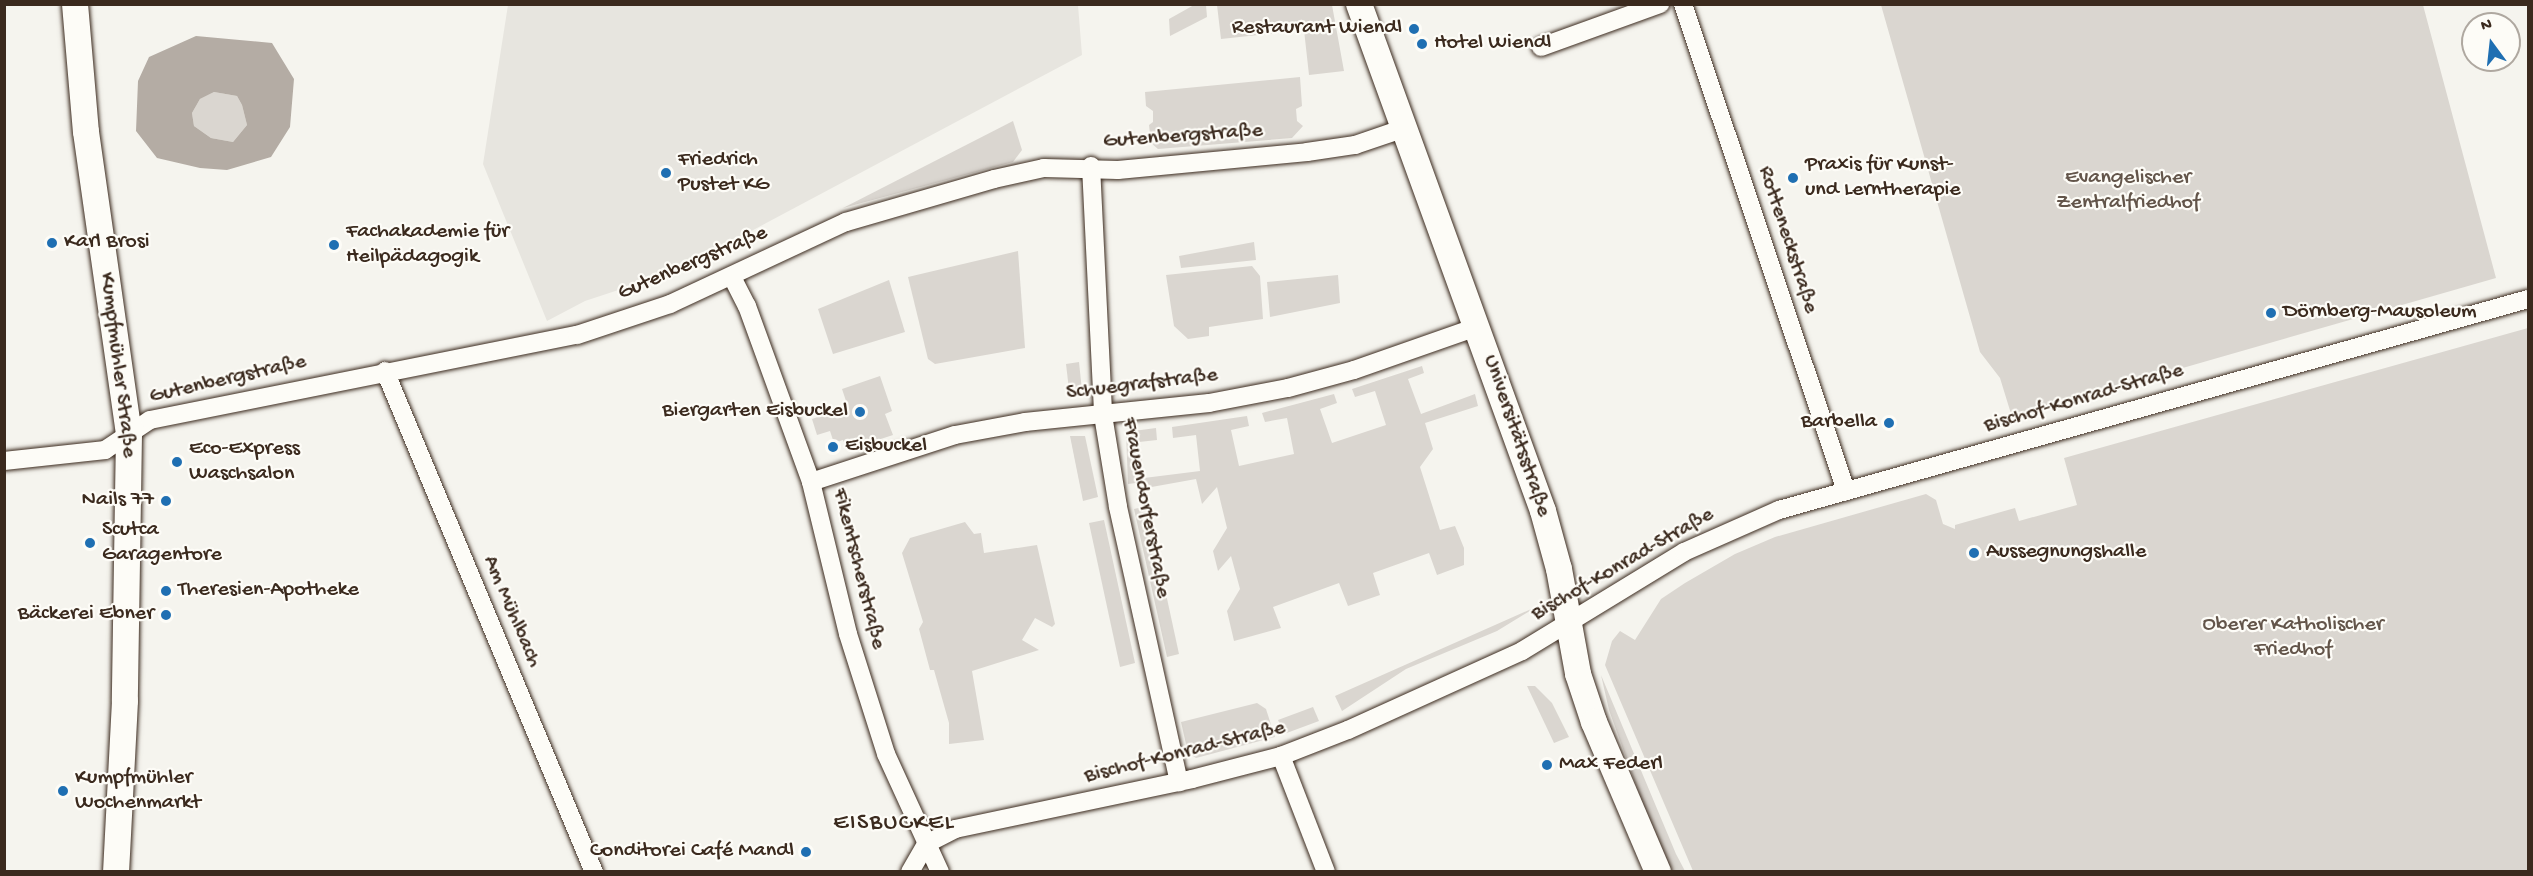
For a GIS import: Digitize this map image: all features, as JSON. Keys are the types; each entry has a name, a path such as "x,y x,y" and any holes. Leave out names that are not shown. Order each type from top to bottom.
{"street":[{"name":"Kumpfmühler Straße","path":"75,4 87,132 129,434 125,701 116,872"},
{"name":"Universitätsstraße","path":"1359,4 1402,129 1478,327 1543,511 1578,674 1594,722 1658,872"},
{"path":"1540,47 1660,4"},
{"name":"Rotteneckstraße","path":"1683,4 1846,491"},
{"name":"Gutenbergstraße","path":"4,461 105,450 150,420 385,371 556,341 670,304 846,222 1044,168 1091,166 1118,170 1307,152 1355,146 1402,129"},
{"name":"Frauendorferstraße","path":"1091,166 1103,415 1118,507 1179,782"},
{"name":"Fikentscherstraße","path":"732,277 747,306 811,482 848,634 886,754 940,872"},
{"name":"Bischof-Konrad-Straße","path":"926,843 955,829 1179,782 1281,756 1442,689 1569,625 1696,546 1779,510 2529,299"},
{"name":"Schuegrafstraße","path":"811,482 955,435 1025,422 1209,403 1288,388 1354,370 1478,327"},
{"name":"Am Mühlbach","path":"385,371 594,872"},
{"path":"1281,756 1326,872"},
{"path":"910,872 926,843"}],"shaded area":[{"name":"Friedrich Pustet KG","path":"508,5 1078,5 1082,55 676,271 585,301 547,321 483,164"},
{"path":"196,36 272,43 294,79 290,127 271,157 227,170 200,168 157,158 136,131 138,81 149,57","holes":["214,92 237,96 247,125 233,142 211,138 194,126 192,113 200,99"]}],"green space":[{"path":"1194,5 1206,5 1207,17 1170,36 1169,19"},
{"path":"1217,5 1332,5 1344,71 1309,75 1304,30 1221,39"},
{"name":"Evangelischer Zentralfriedhof","path":"1881,5 2423,5 2496,278 2012,417 2000,378 1980,352"},
{"path":"1300,77 1302,106 1296,109 1297,121 1303,126 1292,138 1158,149 1151,143 1149,125 1153,122 1153,111 1146,106 1145,92"},
{"path":"214,92 237,96 242,105 247,125 233,142 211,138 194,126 192,113 200,99"},
{"path":"1013,121 1022,150 1013,162 843,208"},
{"path":"1254,242 1256,260 1181,268 1179,256"},
{"path":"1018,251 1025,348 935,364 928,359 908,277"},
{"path":"1252,266 1260,276 1263,319 1209,327 1209,336 1188,339 1174,326 1166,275"},
{"path":"1338,275 1340,303 1270,317 1267,282"},
{"path":"889,280 905,332 833,354 818,309"},
{"name":"Oberer Katholischer Friedhof","path":"2528,328 2528,871 1693,871 1605,665 1612,641 1620,631 1635,640 1661,599 1685,583 1735,554 1775,537 1926,494 1936,500 1943,524 1955,529 1955,525 2015,508 2019,521 2077,505 2064,458"},
{"path":"1079,362 1082,391 1077,397 1070,398 1066,364"},
{"path":"1422,366 1424,373 1408,379 1421,414 1475,394 1478,406 1425,423 1433,449 1420,467 1440,530 1455,526 1464,548 1464,565 1437,575 1429,553 1373,573 1380,595 1348,606 1339,583 1273,607 1281,628 1234,641 1227,611 1240,589 1231,556 1218,571 1213,551 1227,528 1217,487 1202,504 1196,479 1146,488 1144,482 1128,484 1126,432 1156,428 1157,440 1139,442 1144,478 1200,471 1196,435 1173,438 1172,427 1247,416 1249,426 1231,430 1239,466 1294,454 1287,418 1265,422 1262,413 1334,394 1337,403 1320,409 1332,443 1386,425 1375,391 1355,397 1352,389"},
{"name":"Biergarten Eisbuckel","path":"880,376 892,411 885,414 893,435 847,450 843,440 834,443 830,431 817,435 812,419 848,407 842,389"},
{"path":"1070,436 1085,436 1098,497 1083,501"},
{"path":"1147,506 1179,654 1167,657 1134,509"},
{"path":"1104,520 1135,663 1120,667 1089,523"},
{"path":"965,522 974,534 981,533 984,553 1037,545 1055,624 1052,627 1035,618 1022,640 1039,650 972,671 984,740 949,744 949,723 934,670 930,670 919,629 923,622 902,553 910,538"},
{"path":"1538,606 1497,631 1406,669 1342,711 1335,696"},
{"path":"1601,675 1685,871 1672,871 1645,810 1609,710"},
{"path":"1527,686 1535,686 1552,703 1569,737 1554,743"},
{"path":"1257,703 1266,709 1275,737 1196,758 1188,753 1181,722"},
{"path":"1313,707 1319,721 1284,734 1278,720"}],"place":[{"name":"Restaurant Wiendl","path":"1414,29"},
{"name":"Hotel Wiendl","path":"1422,44"},
{"name":"Friedrich Pustet KG","path":"666,173"},
{"name":"Praxis für Kunst- und Lerntherapie","path":"1793,178"},
{"name":"Karl Brosi","path":"52,243"},
{"name":"Fachakademie für Heilpädagogik","path":"334,245"},
{"name":"Dörnberg-Mausoleum","path":"2271,313"},
{"name":"Biergarten Eisbuckel","path":"860,412"},
{"name":"Barbella","path":"1889,423"},
{"name":"Eisbuckel","path":"833,447"},
{"name":"Eco-Express Waschsalon","path":"177,462"},
{"name":"Nails 77","path":"166,501"},
{"name":"Scutca Garagentore","path":"90,543"},
{"name":"Aussegnungshalle","path":"1974,553"},
{"name":"Theresien-Apotheke","path":"166,591"},
{"name":"Bäckerei Ebner","path":"166,615"},
{"name":"Max Federl","path":"1547,765"},
{"name":"Kumpfmühler Wochenmarkt","path":"63,791"},
{"name":"Conditorei Café Mandl","path":"806,852"}],"district":[{"name":"EISBUCKEL","path":"894,824"}]}
